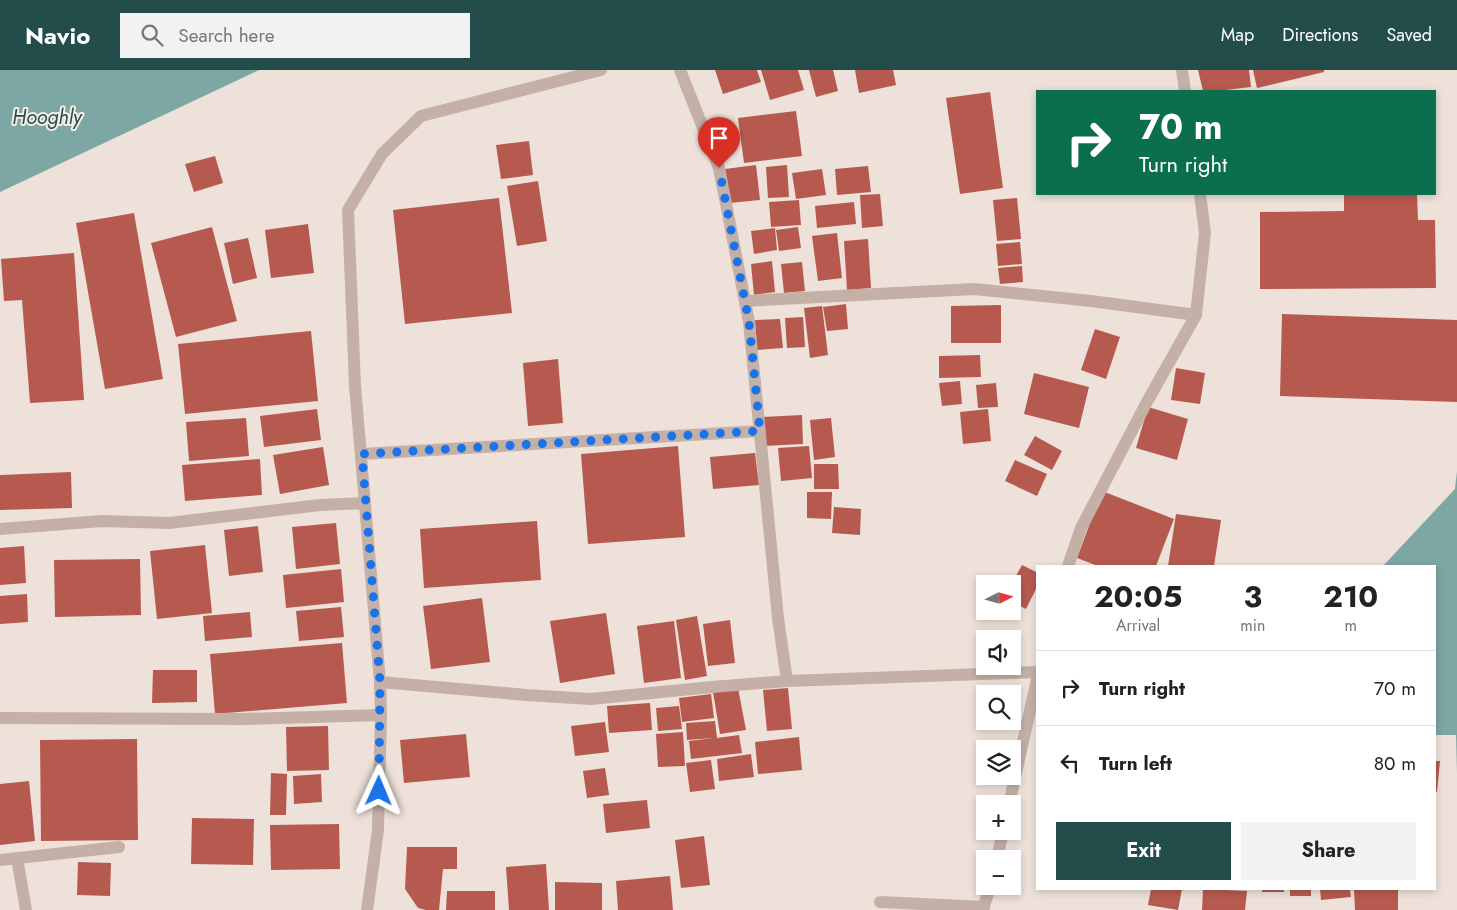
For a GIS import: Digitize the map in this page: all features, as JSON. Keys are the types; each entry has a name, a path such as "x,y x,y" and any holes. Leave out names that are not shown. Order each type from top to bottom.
{"street":[{"path":"367,910 378,830 381,715 362,454 355,386 348,210 382,154 421,116 601,70"},
{"path":"680,70 719,168 749,322 778,618 787,681"},
{"path":"1182,70 1185,90"},
{"path":"1068,565 1081,528 1148,400 1196,315 1205,233 1200,195"},
{"path":"745,302 974,289 1091,301 1196,315"},
{"path":"362,454 760,431"},
{"path":"0,529 102,521 169,523 320,505 365,503"},
{"path":"380,682 526,696 591,699 787,681 1036,673"},
{"path":"1011,795 1036,682"},
{"path":"0,718 243,719 381,715"},
{"path":"0,860 119,847"},
{"path":"17,858 26,910"},
{"path":"880,902 984,909 988,895"}],"water":[{"name":"Hooghly","path":"0,70 259,70 0,192"},
{"path":"1457,471 1457,773 1456,735 1436,735 1436,565 1384,565 1455,489"}],"building":[{"path":"715,70 757,70 761,82 723,94"},
{"path":"761,70 798,70 804,90 770,100"},
{"path":"809,70 833,70 838,91 816,97"},
{"path":"855,70 893,70 896,85 859,93"},
{"path":"1198,70 1249,70 1251,87 1203,90"},
{"path":"1253,70 1324,70 1324,72 1257,88"},
{"path":"990,92 1003,188 960,194 946,98"},
{"path":"796,111 802,156 744,163 738,118"},
{"path":"529,141 533,175 501,179 496,145"},
{"path":"215,156 223,183 194,192 185,164"},
{"path":"756,165 760,200 729,203 725,169"},
{"path":"787,165 789,197 768,198 766,167"},
{"path":"868,166 871,192 837,195 835,169"},
{"path":"822,169 826,195 796,199 792,173"},
{"path":"538,181 547,241 517,246 507,186"},
{"path":"880,194 883,226 862,228 860,195"},
{"path":"1344,195 1417,195 1418,220 1435,220 1436,288 1260,289 1260,212 1344,211"},
{"path":"499,198 512,313 405,324 393,210"},
{"path":"1017,198 1021,239 997,241 993,200"},
{"path":"799,200 801,225 771,227 769,202"},
{"path":"854,202 856,224 817,228 815,206"},
{"path":"134,213 163,379 105,389 76,223"},
{"path":"308,224 314,273 271,278 265,230"},
{"path":"212,227 237,321 176,337 151,243"},
{"path":"798,227 801,248 779,251 776,230"},
{"path":"775,228 777,250 754,254 751,231"},
{"path":"837,233 842,278 818,281 812,236"},
{"path":"248,238 257,278 233,284 224,243"},
{"path":"868,239 871,288 847,290 844,241"},
{"path":"1020,242 1022,264 998,266 996,244"},
{"path":"74,253 84,400 30,403 22,300 4,301 1,259"},
{"path":"772,261 775,292 754,295 751,264"},
{"path":"802,262 805,291 784,293 781,264"},
{"path":"1022,266 1023,282 1000,284 998,268"},
{"path":"846,304 848,329 827,331 823,307"},
{"path":"1001,305 1001,343 951,343 951,306"},
{"path":"822,306 828,355 810,358 804,308"},
{"path":"1282,314 1457,320 1457,402 1280,396"},
{"path":"803,317 805,347 787,348 785,318"},
{"path":"780,319 783,348 757,350 755,320"},
{"path":"1095,329 1120,337 1106,379 1081,370"},
{"path":"311,331 318,401 185,414 178,344"},
{"path":"980,355 981,377 939,378 939,356"},
{"path":"558,359 563,423 528,426 523,363"},
{"path":"1176,368 1205,373 1200,404 1171,400"},
{"path":"1034,373 1089,387 1079,428 1024,414"},
{"path":"960,381 962,404 942,406 939,383"},
{"path":"996,383 998,407 978,408 976,385"},
{"path":"1148,407 1188,419 1177,460 1136,448"},
{"path":"317,409 321,440 264,447 260,416"},
{"path":"988,409 991,441 963,444 960,412"},
{"path":"802,415 803,444 763,446 762,417"},
{"path":"246,418 249,456 189,461 186,422"},
{"path":"831,418 835,457 814,460 810,420"},
{"path":"1035,436 1062,451 1052,470 1024,455"},
{"path":"678,446 685,537 588,544 581,454"},
{"path":"809,446 812,478 781,481 778,448"},
{"path":"323,447 329,485 280,494 273,455"},
{"path":"755,453 759,485 713,489 710,457"},
{"path":"260,459 262,495 185,501 182,465"},
{"path":"1015,460 1047,474 1037,496 1005,481"},
{"path":"814,464 838,464 839,489 814,489"},
{"path":"71,472 72,508 0,510 0,475"},
{"path":"1102,491 1174,519 1156,565 1095,565 1077,558"},
{"path":"807,492 832,492 831,519 807,518"},
{"path":"834,507 861,509 860,535 832,533"},
{"path":"1176,514 1221,520 1214,565 1168,565"},
{"path":"537,521 541,580 424,588 420,529"},
{"path":"336,523 340,564 296,569 292,527"},
{"path":"258,526 263,572 229,576 224,530"},
{"path":"205,545 212,613 157,619 150,551"},
{"path":"24,546 26,583 0,585 0,548"},
{"path":"140,559 141,615 55,617 54,560"},
{"path":"1022,565 1036,572 1036,589 1026,609 1021,606 1021,575 1016,575"},
{"path":"341,569 344,602 286,608 283,575"},
{"path":"27,594 28,622 0,624 0,596"},
{"path":"482,598 490,662 431,669 423,606"},
{"path":"341,607 344,637 299,641 296,611"},
{"path":"250,612 252,637 205,641 203,616"},
{"path":"606,613 615,674 560,683 550,621"},
{"path":"697,616 707,676 685,680 676,620"},
{"path":"730,620 735,663 708,666 703,624"},
{"path":"674,621 681,678 644,683 637,626"},
{"path":"342,643 347,703 215,714 210,654"},
{"path":"153,670 197,670 197,702 152,703"},
{"path":"738,688 746,730 720,734 713,692"},
{"path":"788,688 792,729 767,731 763,690"},
{"path":"711,694 714,718 682,722 679,698"},
{"path":"650,703 652,730 609,733 607,706"},
{"path":"679,706 682,729 658,731 656,708"},
{"path":"715,721 717,738 739,735 742,753 691,759 689,741 713,738 687,740 686,723"},
{"path":"605,722 609,752 575,756 571,726"},
{"path":"328,726 329,770 287,771 286,727"},
{"path":"683,732 685,766 658,767 656,734"},
{"path":"466,734 470,777 404,783 400,740"},
{"path":"799,737 802,770 758,774 755,742"},
{"path":"137,739 138,840 41,841 40,740"},
{"path":"751,754 754,777 719,781 717,759"},
{"path":"711,760 715,789 690,792 686,763"},
{"path":"1436,761 1440,761 1437,792"},
{"path":"605,768 609,795 587,798 583,771"},
{"path":"271,773 287,774 286,815 270,815"},
{"path":"321,774 322,802 294,804 293,776"},
{"path":"29,781 35,841 0,845 0,784"},
{"path":"647,800 650,828 606,833 603,804"},
{"path":"192,818 254,819 253,865 191,864"},
{"path":"339,824 340,869 271,870 270,825"},
{"path":"704,836 710,885 681,888 675,840"},
{"path":"407,847 457,847 457,869 443,869 439,910 418,908 405,889"},
{"path":"78,862 111,863 110,896 77,895"},
{"path":"546,864 549,910 509,910 506,867"},
{"path":"670,876 673,910 618,910 616,881"},
{"path":"555,882 602,883 602,910 555,910"},
{"path":"1151,890 1182,890 1178,910 1148,905"},
{"path":"1203,890 1247,891 1245,910 1202,910"},
{"path":"1262,890 1284,890 1284,892 1262,892"},
{"path":"1290,890 1311,890 1311,896 1290,896"},
{"path":"1320,890 1350,890 1351,897 1321,900"},
{"path":"1354,890 1398,890 1398,910 1355,910"},
{"path":"447,891 495,891 495,910 446,910"}],"route":[{"path":"379,791 380,682 362,454 760,431 749,322 719,168"}]}
